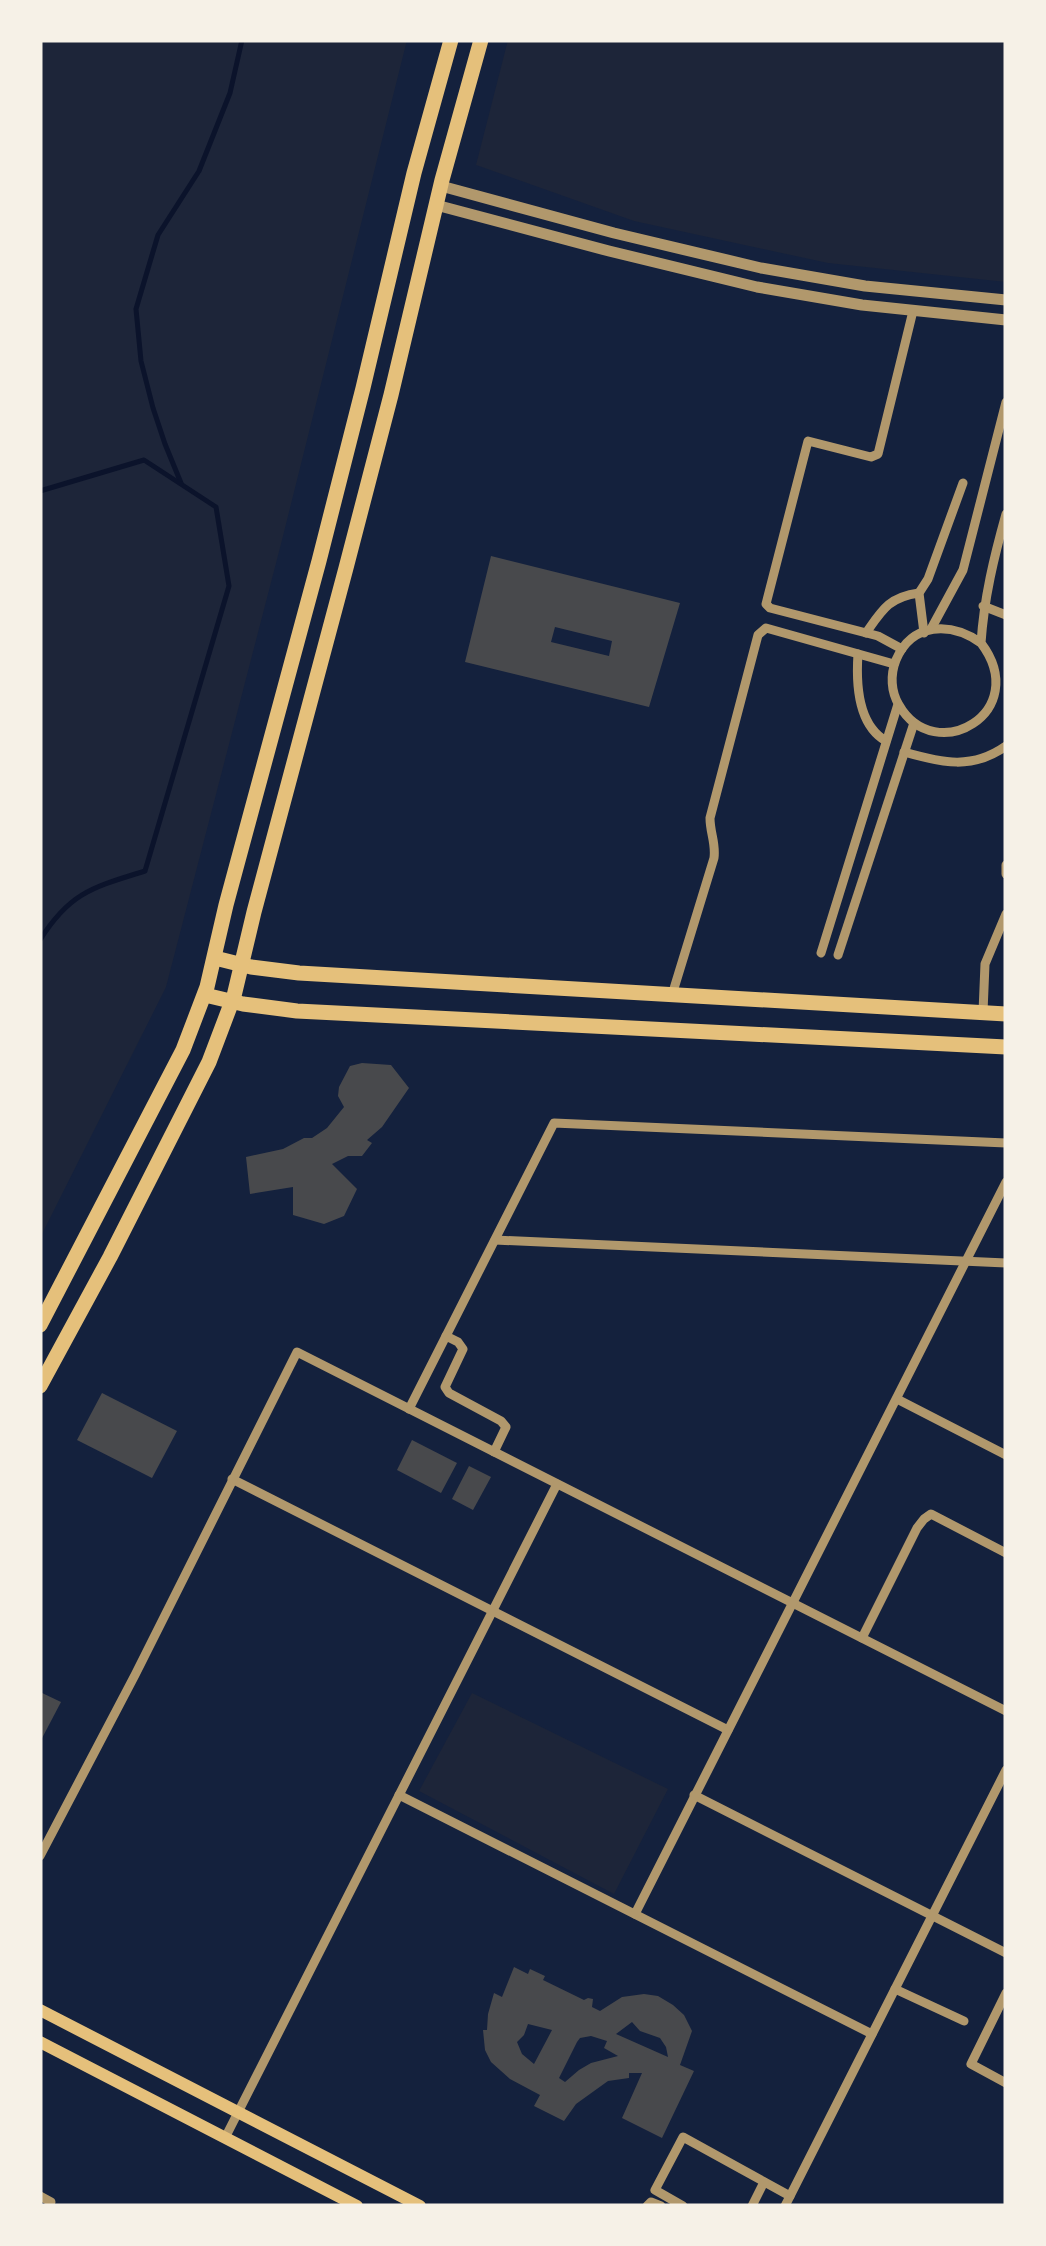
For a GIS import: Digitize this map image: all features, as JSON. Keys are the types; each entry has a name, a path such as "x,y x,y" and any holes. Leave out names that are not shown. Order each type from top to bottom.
{"main road":[{"path":"40,1325 183,1050 204,994 364,388 414,172 451,40"},
{"path":"40,1386 209,1062 232,1002 391,395 440,186 481,40"},
{"path":"215,958 299,973 1006,1014"},
{"path":"204,994 297,1011 1006,1047"},
{"path":"40,2010 420,2206"},
{"path":"40,2042 356,2206"}],"street":[{"path":"440,186 761,268 865,286 1006,300"},
{"path":"436,204 757,287 848,303 1006,320"},
{"path":"902,649 866,633 766,604 808,441 871,458 878,454 912,311"},
{"path":"928,631 962,570 1006,402"},
{"path":"866,633 883,608 902,595 918,592 928,579 963,484"},
{"path":"980,642 989,576 1006,514"},
{"path":"918,592 928,631"},
{"path":"983,606 1006,615"},
{"path":"672,995 714,858 716,844 710,818 758,635 766,628 894,664"},
{"path":"949,628 966,632 980,642 991,656 1001,689 980,719 950,733 933,732 914,723 898,704 891,682 902,649 915,636 928,631 949,628"},
{"path":"858,654 864,712 875,734 886,741"},
{"path":"821,953 898,704"},
{"path":"991,705 1006,709"},
{"path":"838,954 914,723"},
{"path":"904,752 962,763 989,758 1006,746"},
{"path":"1006,866 1006,874"},
{"path":"983,1012 985,964 1006,914"},
{"path":"409,1409 554,1123 1006,1144"},
{"path":"634,1914 1006,1182"},
{"path":"495,1240 1006,1263"},
{"path":"446,1336 464,1349 445,1387 506,1426 494,1452"},
{"path":"40,1856 296,1352 1006,1711"},
{"path":"897,1399 1005,1452"},
{"path":"232,1479 728,1730"},
{"path":"225,2138 558,1484"},
{"path":"862,1638 917,1528 931,1514 1006,1552"},
{"path":"682,2206 656,2190 683,2137 764,2182 787,2201 1006,1770"},
{"path":"399,1794 872,2034"},
{"path":"694,1795 1006,1953"},
{"path":"895,1989 964,2021"},
{"path":"1006,1994 972,2064 1006,2083"},
{"path":"752,2206 764,2182"},
{"path":"40,2196 51,2202"},
{"path":"647,2206 651,2202 660,2206"}],"shaded area":[{"path":"40,40 407,40 166,987 40,1238"},
{"path":"508,40 1006,40 1006,282 828,263 634,221 476,165"},
{"path":"472,1693 668,1789 614,1894 419,1791"}],"building":[{"path":"491,556 680,603 649,707 465,662","holes":["555,627 612,641 609,656 551,642"]},
{"path":"391,1065 409,1088 382,1127 367,1140 372,1143 362,1156 348,1156 332,1164 357,1189 344,1216 324,1224 293,1215 293,1187 250,1194 246,1157 283,1149 327,1128 344,1107 338,1096 339,1087 350,1066"},
{"path":"102,1393 177,1431 152,1478 77,1440"},
{"path":"412,1440 457,1463 441,1493 397,1470"},
{"path":"469,1466 491,1477 473,1510 452,1499"},
{"path":"40,1692 61,1702 40,1742"},
{"path":"514,1967 545,1976 543,1980 584,2000 593,1999 592,2007 600,2011 622,1997 644,1994 658,1996 673,2005 692,2031 680,2065 694,2071 662,2138 622,2118 642,2073 608,2081 576,2104 564,2121 534,2106 540,2095 510,2079 491,2062 485,2050 483,2030 487,2030 494,1993 502,1997","holes":["632,2022 640,2031 660,2038 668,2057 616,2034","528,2024 552,2030 534,2064 522,2054 517,2042","591,2036 607,2041 604,2048 618,2056 591,2063 565,2082 559,2078 580,2038"]}],"waterway":[{"path":"181,483 153,408 141,361 136,309 158,235 199,171 230,93 242,40"},
{"path":"40,491 144,460 216,507 229,586 145,871 73,901 40,940"}]}
